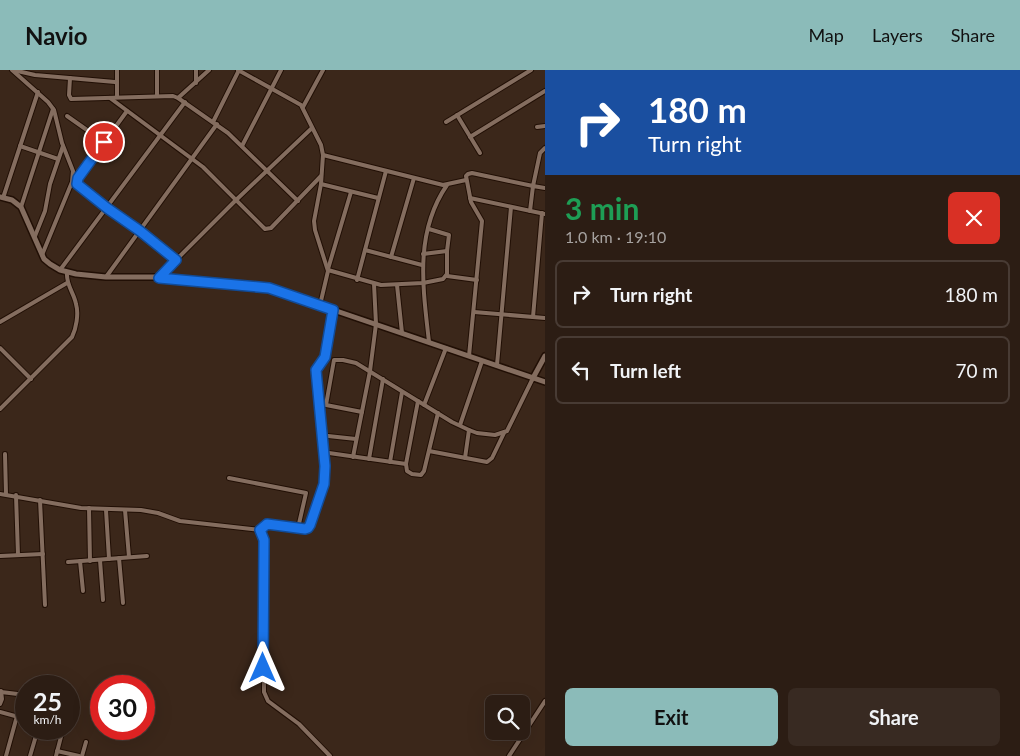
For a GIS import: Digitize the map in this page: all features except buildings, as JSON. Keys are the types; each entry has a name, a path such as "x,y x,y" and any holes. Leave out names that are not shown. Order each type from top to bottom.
{"street":[{"path":"12,70 47,76 117,82"},
{"path":"12,70 38,92 54,109 63,146 73,171 73,178 42,255"},
{"path":"47,76 48,70"},
{"path":"117,70 117,97"},
{"path":"157,70 157,96"},
{"path":"196,70 196,83"},
{"path":"178,98 209,70"},
{"path":"106,276 140,231 215,123 238,70 297,102 303,108 321,145 323,156 321,184 314,221 328,271"},
{"path":"242,146 281,70"},
{"path":"303,108 323,70"},
{"path":"446,122 531,70"},
{"path":"70,78 69,95 71,99 157,96 178,98 215,123 242,146 298,201"},
{"path":"38,92 2,197 12,200 21,207 42,255 50,264 60,270 67,273 159,278 269,288 545,382"},
{"path":"470,137 545,92"},
{"path":"110,98 203,167 262,228 267,230 321,176"},
{"path":"60,270 185,102"},
{"path":"21,207 54,109"},
{"path":"127,111 76,182 176,260"},
{"path":"457,115 480,154"},
{"path":"67,116 104,142"},
{"path":"537,127 545,126"},
{"path":"159,278 235,201 312,128"},
{"path":"20,146 58,159"},
{"path":"35,236 45,211 49,190 63,146"},
{"path":"530,210 540,154 545,148"},
{"path":"323,156 447,185 466,180"},
{"path":"357,280 386,171"},
{"path":"469,356 482,221 473,207 470,198 466,180 467,175 472,173 545,188"},
{"path":"391,257 414,178"},
{"path":"321,184 378,198"},
{"path":"429,342 423,282 423,254 428,229 438,200 447,185"},
{"path":"320,305 351,192"},
{"path":"470,198 544,213 539,243 532,317"},
{"path":"497,366 511,207"},
{"path":"428,229 450,235 447,251 447,276"},
{"path":"539,243 545,243"},
{"path":"364,250 422,265"},
{"path":"423,254 447,251"},
{"path":"328,271 374,284 397,285 441,280 447,276 477,280"},
{"path":"0,409 75,332 77,306 68,283 67,273"},
{"path":"0,322 68,283"},
{"path":"353,457 370,370 376,324 374,284"},
{"path":"397,285 402,333"},
{"path":"0,494 106,510 147,511 180,521 260,530 267,524 308,528 324,484 325,466 316,375 318,367 325,357 333,310"},
{"path":"474,312 545,318"},
{"path":"424,405 446,348"},
{"path":"1,351 31,379"},
{"path":"429,451 484,462 488,461 504,432 511,425 545,356"},
{"path":"362,412 326,405 333,363 337,359 356,363 370,370 402,392 469,430 488,435 504,432"},
{"path":"460,425 482,360"},
{"path":"369,459 383,379"},
{"path":"390,462 402,392"},
{"path":"418,401 406,464 409,473 421,475 424,471 438,413"},
{"path":"465,458 469,430"},
{"path":"328,436 356,440"},
{"path":"329,453 406,464"},
{"path":"5,454 6,494"},
{"path":"229,478 306,493 298,528"},
{"path":"16,495 18,555"},
{"path":"40,500 46,605"},
{"path":"89,508 90,560"},
{"path":"106,510 109,559"},
{"path":"125,510 129,557"},
{"path":"260,530 264,540 264,692 268,701 299,724 330,756"},
{"path":"0,556 43,554"},
{"path":"68,562 147,556"},
{"path":"119,558 122,602"},
{"path":"100,560 103,600"},
{"path":"80,561 83,591"},
{"path":"0,704 2,699 0,691 15,693"},
{"path":"509,756 545,701"},
{"path":"0,712 15,716"},
{"path":"6,756 15,723"},
{"path":"30,756 35,740"},
{"path":"60,740 57,754 81,756 86,742"}],"route":[{"path":"104,142 76,182 176,260 159,278 269,288 333,310 325,357 316,370 325,466 324,484 308,528 271,523 264,525 260,530 264,540 263,668"}]}
